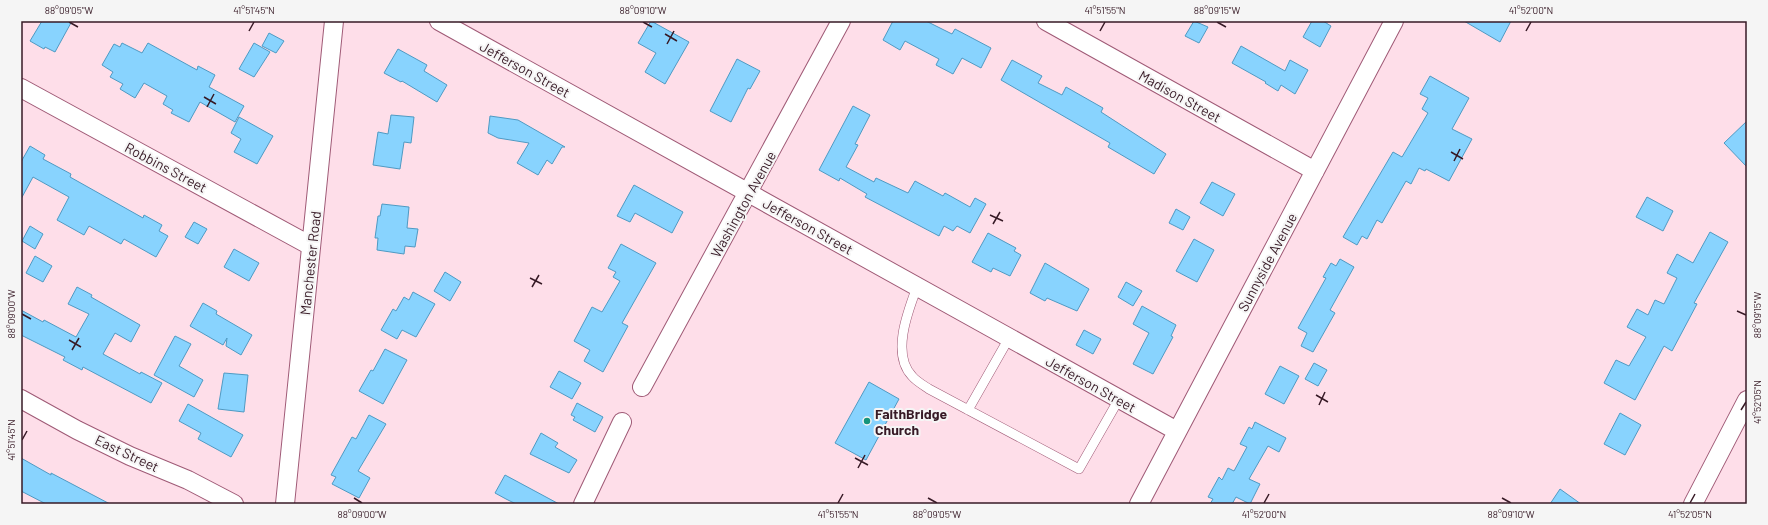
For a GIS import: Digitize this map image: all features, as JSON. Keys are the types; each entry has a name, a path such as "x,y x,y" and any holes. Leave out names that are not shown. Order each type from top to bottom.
{"street":[{"name":"Manchester Road","path":"284,504 334,21"},
{"name":"Jefferson Street","path":"439,21 1177,431"},
{"name":"Washington Avenue","path":"642,387 749,193 841,21"},
{"name":"Madison Street","path":"1046,21 1315,171"},
{"name":"Sunnyside Avenue","path":"1139,504 1394,21"},
{"name":"Robbins Street","path":"21,88 311,246"},
{"name":"East Street","path":"21,399 77,430 130,456 188,480 234,504"},
{"path":"1693,504 1747,400"},
{"path":"582,504 622,422"}],"lane":[{"path":"917,287 905,318 901,354 911,375 929,389 1079,470 1119,399"},
{"path":"968,410 1009,338"}],"building":[{"path":"42,21 72,21 55,52 45,47 44,49 30,41"},
{"path":"651,21 689,42 665,84 645,72 656,53 638,43"},
{"path":"893,21 926,21 952,34 955,29 991,48 981,68 962,58 953,74 936,65 939,59 905,41 900,50 883,40"},
{"path":"1194,21 1208,27 1199,43 1185,36"},
{"path":"1312,21 1323,21 1331,26 1320,47 1303,37"},
{"path":"1464,21 1511,21 1500,42"},
{"path":"269,33 284,41 276,53 262,46"},
{"path":"122,43 142,53 148,43 197,70 198,66 215,75 209,87 244,106 235,122 200,102 189,122 171,113 173,110 163,104 167,96 144,83 135,98 120,89 123,84 110,77 113,72 102,65 114,44 120,47"},
{"path":"254,43 270,52 254,77 239,69"},
{"path":"1241,46 1285,71 1290,60 1308,70 1295,94 1281,85 1278,91 1265,83 1266,82 1232,63"},
{"path":"398,49 427,65 424,71 447,85 437,102 402,81 401,82 384,73"},
{"path":"737,59 760,71 750,89 748,88 731,122 710,111"},
{"path":"1012,60 1042,76 1038,83 1062,95 1066,87 1103,108 1101,112 1166,154 1154,174 1108,147 1110,143 1001,80"},
{"path":"1430,76 1469,98 1452,129 1472,139 1449,181 1426,169 1425,171 1419,168 1411,184 1406,181 1382,223 1377,220 1367,239 1362,236 1357,245 1343,237 1393,152 1402,157 1428,113 1422,109 1428,98 1420,94"},
{"path":"853,106 870,115 855,144 858,145 846,167 874,182 876,178 908,193 915,181 943,196 945,193 970,207 975,198 986,204 970,233 957,226 953,231 944,226 939,236 865,197 867,194 840,178 839,181 819,170"},
{"path":"391,115 414,117 411,143 404,142 400,169 373,165 378,132 388,134"},
{"path":"490,116 518,120 565,147 562,147 552,164 547,160 538,175 517,163 529,143 498,138 488,133"},
{"path":"239,117 273,136 257,164 234,152 241,139 231,133"},
{"path":"1747,121 1747,167 1724,143"},
{"path":"30,146 45,155 43,159 71,174 70,177 143,218 144,215 162,225 159,231 168,236 156,257 124,239 121,244 89,226 84,235 57,220 69,197 33,177 21,199 21,162"},
{"path":"1212,182 1235,194 1223,216 1200,203"},
{"path":"634,185 683,212 672,233 635,213 630,222 617,216"},
{"path":"1647,197 1673,211 1663,231 1636,217"},
{"path":"382,204 409,207 407,228 418,229 415,247 405,246 404,254 377,250 378,238 375,238 378,216 380,216"},
{"path":"1176,209 1190,217 1183,230 1169,223"},
{"path":"194,222 207,229 198,244 185,237"},
{"path":"30,226 43,234 35,249 22,241"},
{"path":"1710,232 1728,242 1694,303 1697,304 1672,351 1664,346 1635,400 1604,383 1616,360 1629,366 1646,337 1627,327 1637,309 1648,315 1655,300 1664,304 1677,278 1667,273 1677,254 1693,263"},
{"path":"988,233 1016,248 1014,251 1021,255 1010,276 993,268 991,272 972,262"},
{"path":"1194,239 1214,250 1197,282 1176,271"},
{"path":"621,244 656,263 622,323 628,326 603,372 584,361 590,350 574,341 592,307 602,312 620,281 613,277 616,272 608,268"},
{"path":"234,249 259,263 249,281 224,267"},
{"path":"35,256 52,266 43,282 26,273"},
{"path":"1340,259 1354,267 1330,310 1335,313 1313,352 1301,346 1307,333 1298,328 1326,278 1323,277 1331,263 1336,266"},
{"path":"1045,263 1089,289 1077,311 1047,298 1045,301 1030,293"},
{"path":"445,272 461,282 450,301 434,291"},
{"path":"1126,282 1142,291 1133,306 1118,297"},
{"path":"77,287 92,295 91,297 140,325 131,342 115,333 103,354 140,374 141,372 162,383 151,403 83,367 82,370 63,360 65,357 21,335 21,310 76,337 89,314 68,304"},
{"path":"413,292 435,304 416,337 402,330 397,339 381,330 393,309 396,311 404,297 409,300"},
{"path":"203,303 217,311 216,314 252,335 241,355 226,346 227,338 223,345 190,326"},
{"path":"1142,306 1176,325 1171,336 1173,337 1153,374 1133,364 1149,333 1133,324"},
{"path":"1084,330 1101,339 1093,354 1076,345"},
{"path":"175,336 191,344 179,366 203,380 194,397 154,375"},
{"path":"385,349 407,360 383,404 359,391 371,370 373,371"},
{"path":"1314,363 1327,370 1318,386 1305,379"},
{"path":"1280,366 1299,376 1284,404 1265,394"},
{"path":"559,371 581,383 572,399 550,387"},
{"path":"224,373 248,375 244,412 218,409"},
{"name":"FaithBridge Church","path":"869,382 899,399 866,460 835,443"},
{"path":"577,403 603,417 595,432 573,420 575,417 571,415"},
{"path":"188,404 243,435 231,457 198,439 201,433 179,421"},
{"path":"1620,413 1641,425 1625,455 1604,444"},
{"path":"369,415 386,424 358,471 370,478 359,498 332,484 336,477 331,475 352,437 356,439"},
{"path":"1255,422 1286,438 1279,452 1268,446 1249,479 1260,484 1250,504 1236,497 1232,504 1210,504 1213,499 1208,497 1219,477 1222,480 1228,468 1234,471 1247,447 1240,444 1249,427 1252,429"},
{"path":"541,433 558,443 555,447 577,460 569,473 530,454"},
{"path":"21,458 51,475 51,473 110,504 46,504 21,491"},
{"path":"505,475 559,504 516,504 506,499 495,493"},
{"path":"1560,489 1581,504 1550,504"}],"place":[{"name":"FaithBridge Church","path":"867,421"}]}
